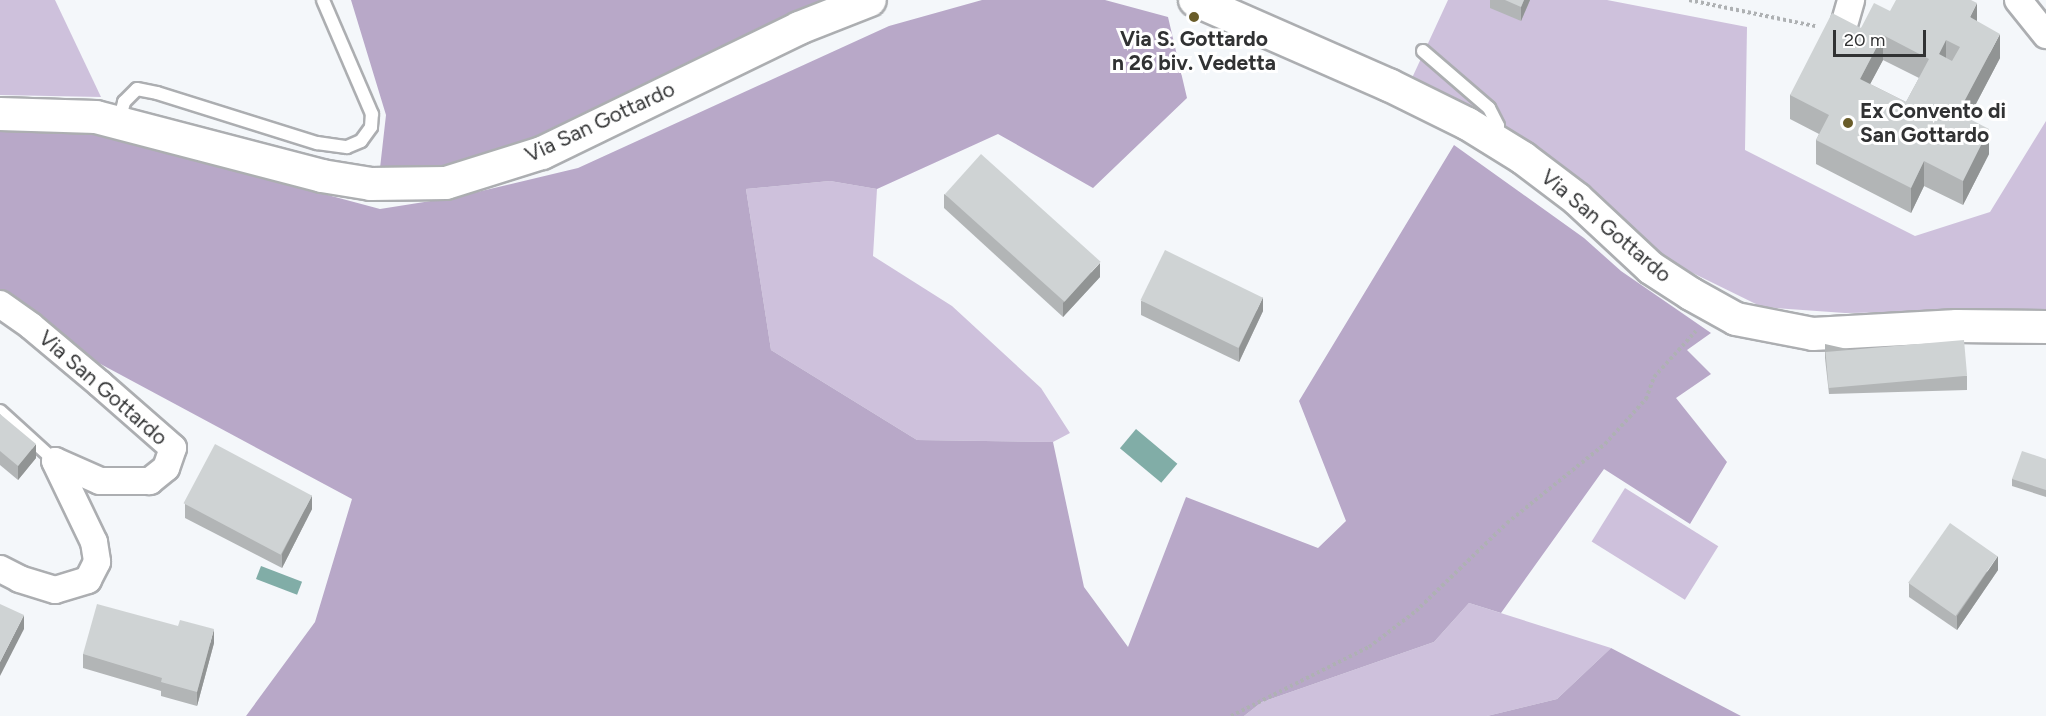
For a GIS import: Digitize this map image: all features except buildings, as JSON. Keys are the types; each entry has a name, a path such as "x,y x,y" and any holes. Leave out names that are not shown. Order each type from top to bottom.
{"street":[{"name":"Via San Gottardo","path":"0,114 96,117 322,176 371,184 446,183 542,153 799,28 870,0"},
{"name":"Via San Gottardo","path":"1195,0 1389,85 1493,140 1577,199 1651,268 1690,294 1736,319 1814,334 1957,326 2046,327"},
{"path":"1842,32 1851,0"},
{"path":"2018,0 2046,35"},
{"name":"Via San Gottardo","path":"0,304 31,326 173,448 166,468 150,482 100,481 55,461"},
{"path":"0,569 20,579 55,590 88,580 97,562 94,542 55,461"}],"lane":[{"path":"119,122 124,102 137,89 157,93 317,143 348,147 361,141 371,127 372,114 324,0"},
{"path":"1423,51 1489,108 1498,126 1493,140"},
{"path":"0,411 55,461"}],"path":[{"path":"1689,0 1842,32"},
{"path":"1232,716 1369,646 1416,611 1507,523 1605,444 1646,399 1654,377 1681,345"}],"shaded area":[{"path":"0,0 55,0 101,97 0,95"},
{"path":"351,0 825,0 533,140 450,170 380,168 386,115"},
{"path":"982,0 1105,0 1168,17 1187,98 1093,188 998,134 877,189 830,181 746,189 771,350 917,440 1053,442 1084,587 1128,647 1186,497 1318,548 1346,521 1299,401 1454,145 1584,238 1621,271 1711,333 1687,350 1711,374 1676,398 1727,462 1690,524 1604,469 1501,613 1469,603 1434,642 1262,702 1244,716 246,716 315,622 352,499 0,310 0,130 88,131 380,209 456,197 578,168 889,26"},
{"path":"1448,0 1607,0 1747,27 1745,150 1915,236 1990,212 2046,121 2046,310 1845,313 1762,307 1656,255 1474,111 1412,78"},
{"path":"830,181 877,189 873,256 952,306 1041,388 1070,433 1053,442 917,440 771,350 746,189"},
{"path":"1136,429 1177,464 1161,483 1120,448"},
{"path":"1625,488 1718,546 1685,600 1592,541"},
{"path":"261,566 302,582 297,595 256,579"},
{"path":"1469,603 1611,648 1557,699 1487,716 1244,716 1262,702 1434,642"},
{"path":"1611,648 1741,716 1487,716 1557,699"}],"place":[{"name":"Via S. Gottardo n 26 biv. Vedetta","path":"1194,17"},
{"name":"Ex Convento di San Gottardo","path":"1848,123"}]}
